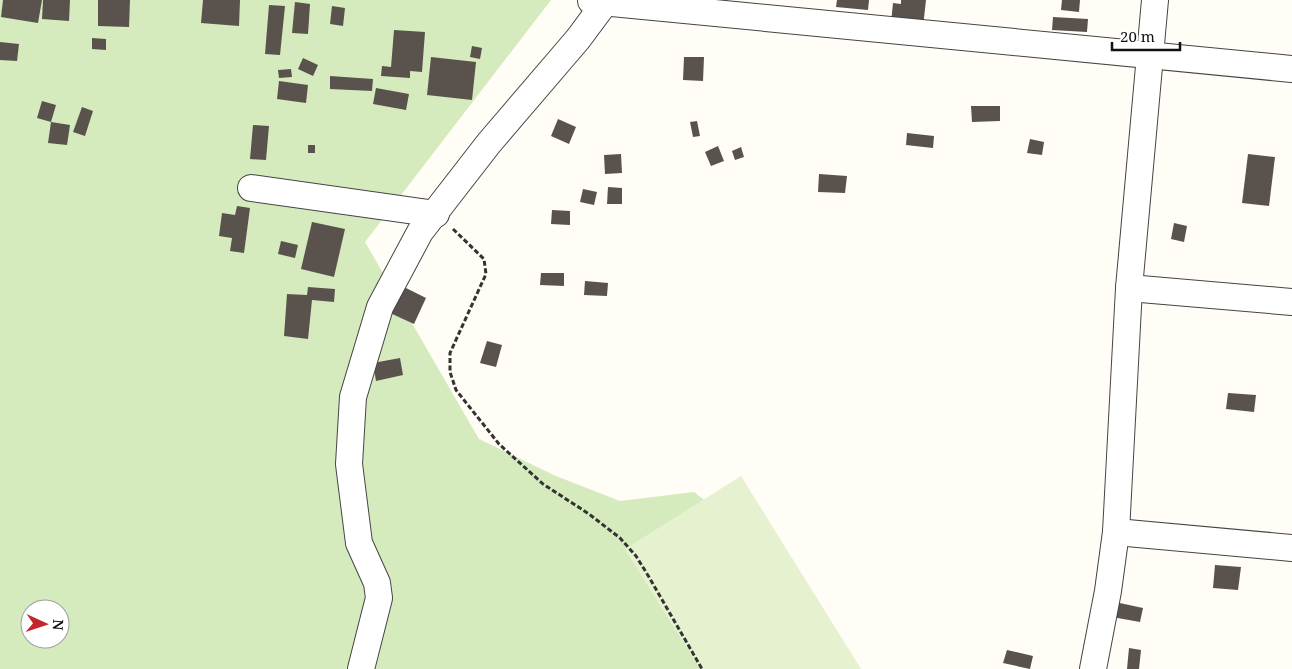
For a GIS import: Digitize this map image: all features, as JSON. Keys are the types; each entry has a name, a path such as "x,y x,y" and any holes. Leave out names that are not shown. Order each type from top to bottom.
{"street":[{"path":"1093,669 1108,591 1116,532 1129,288 1155,0"},
{"path":"361,669 380,598 377,583 359,543 349,464 353,397 380,307 420,232 436,214 600,1 1292,69"},
{"path":"251,188 436,214"},
{"path":"1129,288 1292,302"},
{"path":"1116,532 1292,548"}],"path":[{"path":"436,214 484,259 486,274 450,353 450,372 456,390 499,444 543,484 589,514 620,538 649,577 702,669"}],"green space":[{"path":"0,0 551,0 365,242 479,439 556,476 620,501 694,492 804,579 836,669 0,669"},
{"path":"741,476 861,669 700,669 625,549"}],"building":[{"path":"3,0 42,0 38,23 1,17"},
{"path":"43,0 70,0 69,21 42,19"},
{"path":"98,0 130,0 129,27 98,26"},
{"path":"203,0 240,0 239,26 201,23"},
{"path":"837,0 869,0 868,10 836,7"},
{"path":"901,0 926,0 923,27 891,23 893,3 901,4"},
{"path":"1062,0 1080,0 1079,12 1061,10"},
{"path":"295,2 310,4 308,34 292,33"},
{"path":"269,5 285,6 280,55 265,54"},
{"path":"332,6 345,8 343,26 330,24"},
{"path":"1053,17 1088,19 1087,32 1052,30"},
{"path":"394,30 425,32 422,72 410,71 410,78 381,76 382,66 391,67"},
{"path":"92,38 106,39 106,50 92,49"},
{"path":"0,42 19,44 17,61 0,60"},
{"path":"472,46 482,48 480,59 470,57"},
{"path":"431,57 476,62 472,100 427,95"},
{"path":"684,57 704,57 703,81 683,80"},
{"path":"303,58 318,65 313,76 298,69"},
{"path":"291,69 292,77 279,78 278,70"},
{"path":"330,76 373,79 372,91 330,89"},
{"path":"279,81 308,85 306,103 277,99"},
{"path":"376,88 409,94 406,110 373,104"},
{"path":"42,101 56,105 51,122 37,118"},
{"path":"971,106 1000,106 1000,121 972,122"},
{"path":"82,107 93,111 85,136 73,132"},
{"path":"558,119 576,127 569,144 551,136"},
{"path":"697,121 700,136 693,137 690,122"},
{"path":"51,122 70,125 67,145 48,143"},
{"path":"253,125 269,126 266,160 250,159"},
{"path":"907,133 934,136 933,148 906,145"},
{"path":"1030,139 1044,142 1042,155 1027,153"},
{"path":"308,145 315,145 315,153 308,153"},
{"path":"718,146 724,161 711,166 705,152"},
{"path":"741,147 744,157 735,160 732,151"},
{"path":"621,154 622,173 605,174 604,155"},
{"path":"1248,154 1275,157 1269,206 1242,203"},
{"path":"819,174 847,176 845,193 818,192"},
{"path":"608,187 622,188 622,204 607,204"},
{"path":"583,189 597,192 594,205 580,202"},
{"path":"237,206 250,208 244,253 230,251 232,238 219,236 222,213 235,215"},
{"path":"552,210 570,211 570,225 551,224"},
{"path":"312,222 345,229 334,277 301,269"},
{"path":"1174,223 1187,226 1184,242 1171,239"},
{"path":"281,241 298,245 295,258 278,254"},
{"path":"541,273 564,273 564,286 540,285"},
{"path":"585,281 608,283 607,296 584,295"},
{"path":"402,286 426,298 414,324 390,313"},
{"path":"308,287 335,289 334,302 312,300 308,339 284,336 287,294 307,295"},
{"path":"487,341 502,345 496,367 480,363"},
{"path":"400,358 403,375 376,381 373,363"},
{"path":"1228,393 1256,395 1254,412 1226,409"},
{"path":"1215,565 1241,567 1238,590 1213,588"},
{"path":"1115,602 1143,608 1140,622 1112,617"},
{"path":"1129,648 1141,650 1139,669 1127,669"},
{"path":"1007,650 1033,656 1030,669 1003,663"}]}
